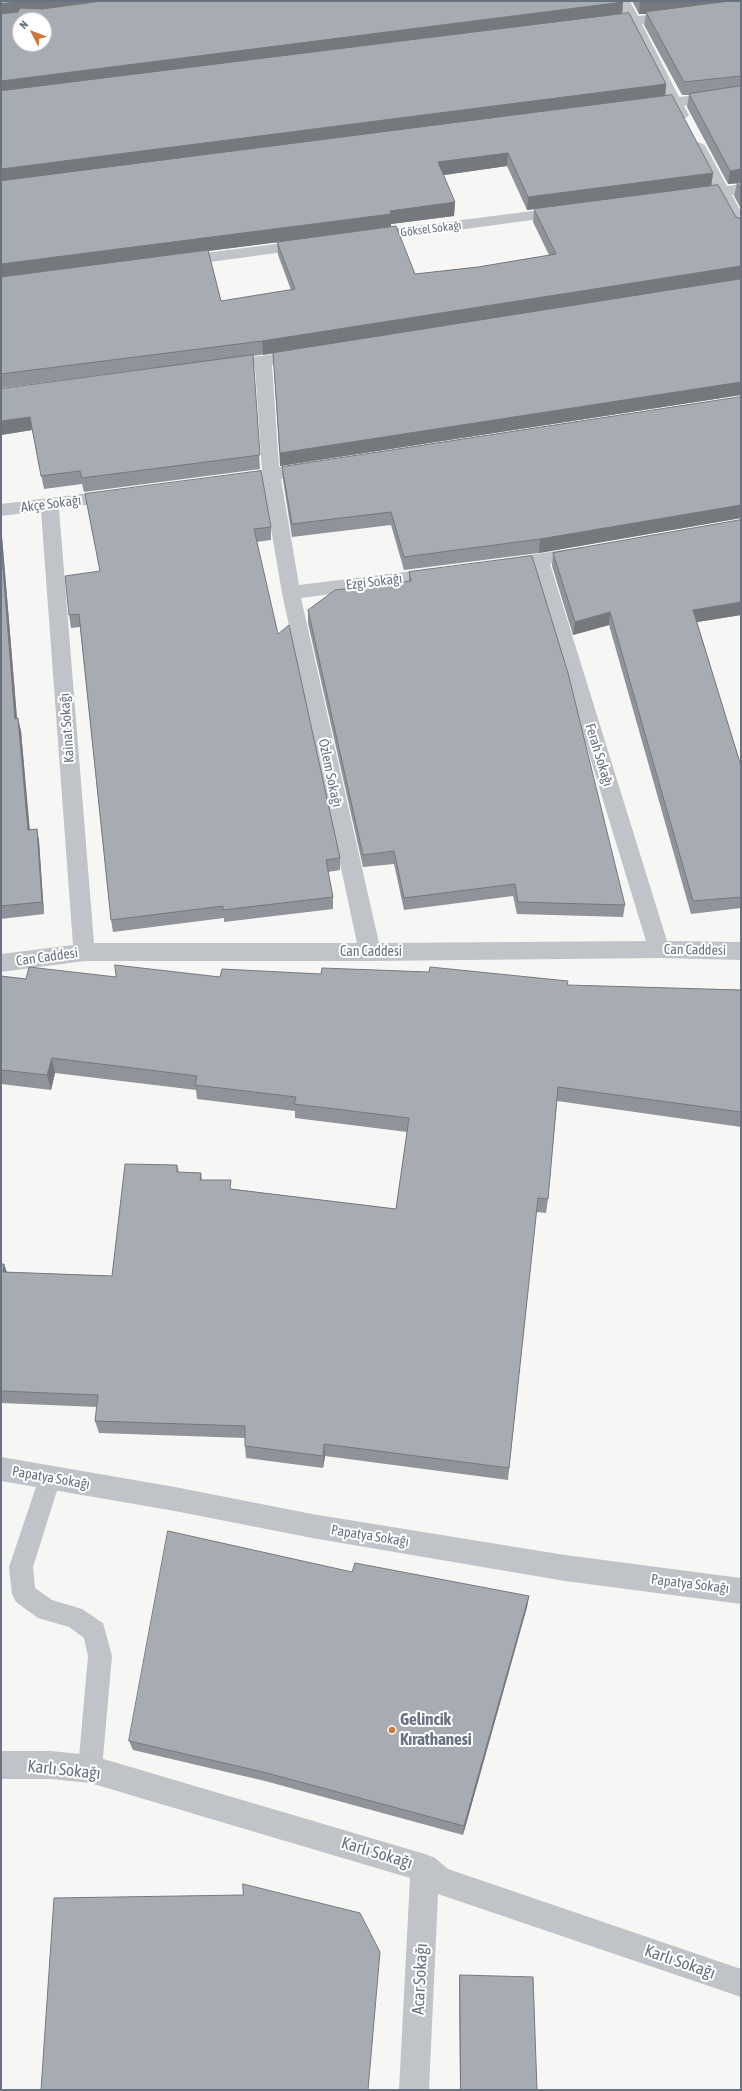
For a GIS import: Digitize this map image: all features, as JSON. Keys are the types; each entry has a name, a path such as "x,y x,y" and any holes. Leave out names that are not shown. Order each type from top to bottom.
{"street":[{"path":"623,1 741,227"},
{"path":"587,27 688,14"},
{"path":"635,108 741,94"},
{"path":"675,198 741,189"},
{"name":"Göksel Sokağı","path":"351,239 580,210"},
{"path":"163,263 320,243"},
{"path":"209,368 318,352"},
{"name":"Özlem Sokağı","path":"263,361 271,475 291,593 370,952"},
{"path":"216,482 326,466"},
{"name":"Akçe Sokağı","path":"1,510 129,494"},
{"name":"Kainat Sokağı","path":"50,504 84,952"},
{"path":"485,568 601,550"},
{"name":"Ferah Sokağı","path":"539,560 659,949"},
{"name":"Ezgi Sokağı","path":"291,593 454,572"},
{"name":"Can Caddesi","path":"1,963 84,952 370,952 659,949 741,951"},
{"name":"Papatya Sokağı","path":"1,1469 176,1499 312,1526 527,1562 741,1591"},
{"name":"Karlı Sokağı","path":"1,1765 50,1766 90,1770 426,1868 439,1880 741,1983"},
{"name":"Acar Sokağı","path":"414,2090 426,1868"}],"lane":[{"path":"50,1478 21,1567 24,1594 46,1610 74,1617 94,1631 100,1656 90,1770"}],"building":[{"path":"1,1 23,1 1,4"},
{"path":"102,1 623,2 1,81 1,14 12,13 12,52 52,52 52,12 18,12 20,8 42,9"},
{"path":"730,1 741,1 741,76 684,82 646,12"},
{"path":"629,13 666,84 1,169 1,91"},
{"path":"741,86 741,169 730,171 689,94"},
{"path":"672,95 713,173 528,197 508,153 438,162 455,202 390,211 391,214 1,264 1,181"},
{"path":"741,182 741,191 737,183"},
{"path":"718,185 736,217 741,219 741,266 262,341 1,374 1,277 208,250 221,301 295,289 277,242 396,226 415,274 478,267 556,254 534,209"},
{"path":"741,279 741,382 280,453 273,353"},
{"path":"253,355 260,455 82,478 80,471 41,476 30,417 1,421 1,389"},
{"path":"741,397 741,505 540,539 404,557 391,512 292,524 282,467"},
{"path":"261,471 271,527 254,529 278,634 289,625 340,858 326,860 333,897 223,910 223,906 111,920 79,614 69,615 65,576 100,571 85,494"},
{"path":"741,520 741,602 693,610 741,766 741,897 693,901 610,612 575,622 553,553"},
{"path":"1,544 15,719 18,718 28,830 37,829 42,902 1,906"},
{"path":"532,556 568,673 625,905 518,902 515,884 404,898 394,851 363,855 308,610 335,590 411,581 409,572"},
{"path":"115,965 220,977 222,969 321,974 322,968 429,972 430,967 568,981 567,985 741,990 741,1112 558,1087 548,1199 538,1198 509,1468 324,1444 323,1456 245,1446 245,1426 95,1421 98,1395 1,1391 1,1264 4,1264 3,1272 112,1276 125,1164 177,1165 177,1172 201,1173 200,1180 231,1180 230,1189 396,1209 409,1118 294,1104 296,1097 195,1085 197,1076 52,1058 47,1075 1,1070 1,976 26,979 29,967 116,977"},
{"path":"168,1531 352,1572 355,1563 529,1596 464,1826 263,1772 129,1741"},
{"path":"243,1884 360,1913 380,1952 368,2090 41,2090 54,1898 243,1895"},
{"path":"460,1975 533,1977 537,2090 461,2090"}],"place":[{"name":"Gelincik Kırathanesi","path":"392,1730"}]}
